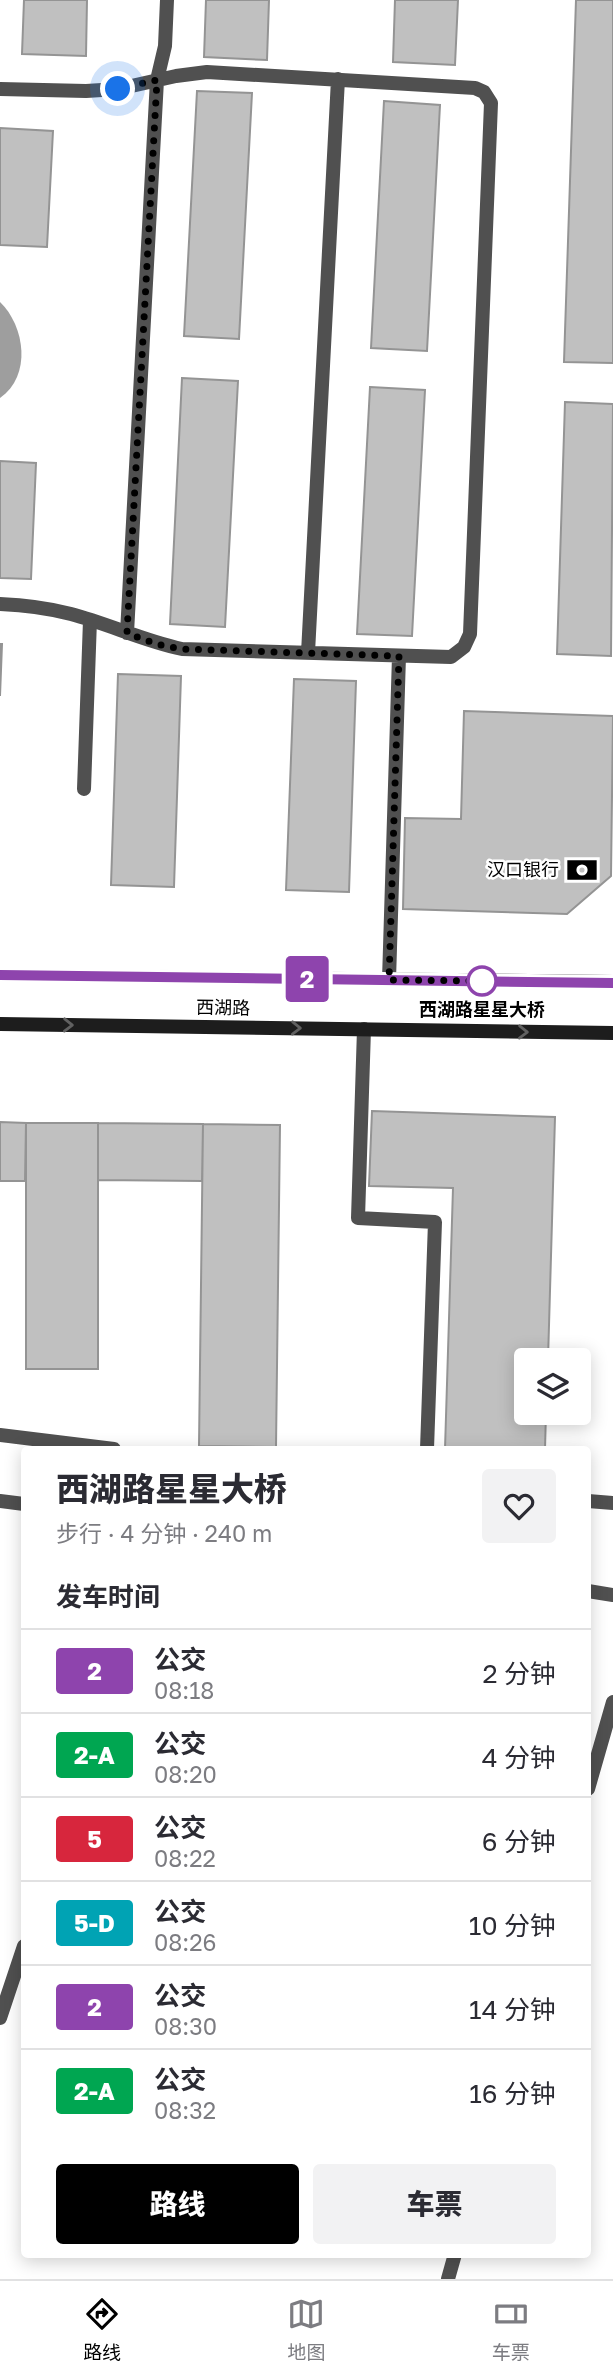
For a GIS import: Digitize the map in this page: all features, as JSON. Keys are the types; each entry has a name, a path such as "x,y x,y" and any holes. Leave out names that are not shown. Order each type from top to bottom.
{"main road":[{"name":"西湖路","path":"0,975 613,982"},
{"name":"西湖路","path":"0,1024 613,1033"}],"street":[{"path":"127,633 157,80 165,46 167,0"},
{"path":"0,89 118,89 208,72 475,88 484,92 491,103 470,634 464,647 452,657 181,649 156,644 90,620 39,608 0,604"},
{"path":"308,653 338,79"},
{"path":"84,789 90,620"},
{"path":"389,980 399,656"},
{"path":"364,1029 358,1218 435,1222 428,1446"},
{"path":"0,1434 91,1446"},
{"path":"0,1501 21,1504"},
{"path":"591,1501 613,1503"},
{"path":"591,1591 613,1595"},
{"path":"591,1779 613,1702"},
{"path":"0,2018 21,1955"},
{"path":"448,2279 455,2258"}],"shaded area":[{"path":"0,302 15,324 21,364 10,389 0,398"}],"building":[{"path":"24,0 87,0 86,56 22,54"},
{"path":"206,0 269,0 267,60 204,57"},
{"path":"395,0 458,0 455,65 393,62"},
{"path":"576,0 613,0 613,363 564,362"},
{"path":"197,91 252,93 239,339 184,336"},
{"path":"384,101 440,105 427,351 371,348"},
{"path":"0,128 53,131 47,247 0,245"},
{"path":"182,378 238,381 225,627 170,624"},
{"path":"370,387 425,390 412,636 357,634"},
{"path":"565,402 613,404 611,656 557,654"},
{"path":"0,461 36,463 31,579 0,578"},
{"path":"0,644 2,644 0,696"},
{"path":"118,674 181,676 174,887 111,885"},
{"path":"294,679 356,681 349,892 286,890"},
{"path":"464,711 613,716 611,876 567,914 403,909 405,818 461,819"},
{"path":"372,1111 555,1117 548,1348 514,1348 514,1425 546,1425 545,1446 445,1446 453,1188 369,1186"},
{"path":"0,1122 26,1123 25,1181 0,1181"},
{"path":"26,1123 98,1123 98,1369 26,1369"},
{"path":"98,1123 203,1124 202,1181 98,1180"},
{"path":"203,1124 280,1125 276,1446 199,1446"}],"bus line":[{"name":"2","path":"0,975 613,983"}],"place":[{"name":"汉口银行","path":"582,870"},
{"name":"西湖路星星大桥","path":"482,981"}],"route":[{"path":"118,89 157,80 127,633 156,644 181,649 399,656 389,980 482,981"}]}
